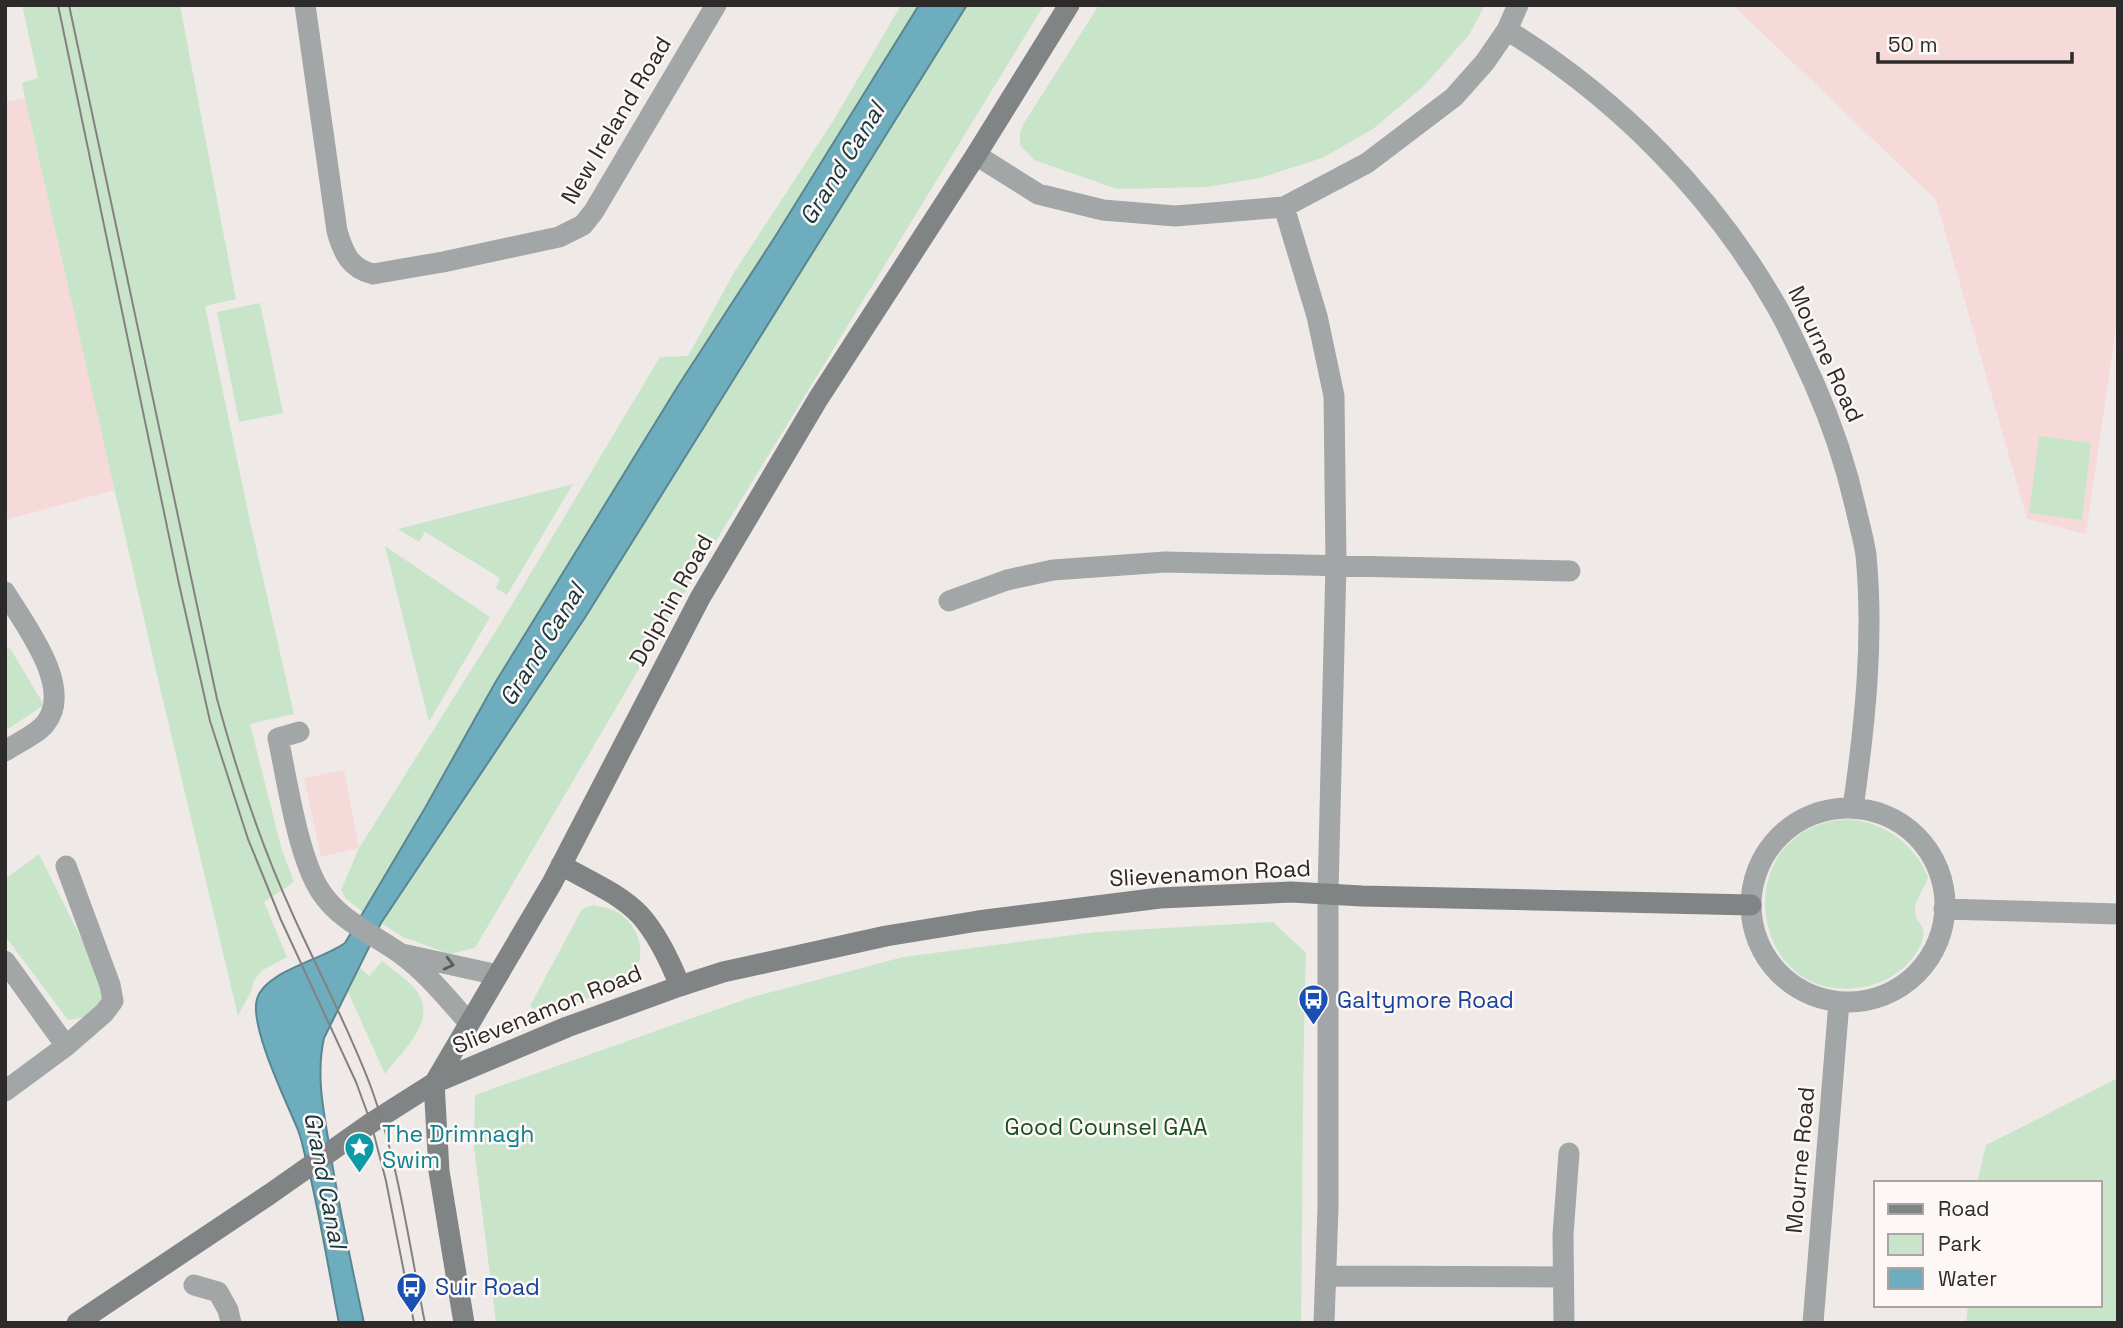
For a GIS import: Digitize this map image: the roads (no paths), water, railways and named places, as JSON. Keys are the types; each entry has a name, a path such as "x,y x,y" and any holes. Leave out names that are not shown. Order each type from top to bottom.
{"main road":[{"name":"Dolphin Road","path":"434,1083 561,865 700,598 818,399 976,155 1069,5"},
{"name":"Slievenamon Road","path":"561,865 609,892 639,914 654,933 680,986"},
{"name":"Slievenamon Road","path":"434,1083 567,1027 723,972 886,936 978,920 1160,898 1328,893 1751,905"},
{"path":"76,1323 434,1083 439,1171 464,1323"}],"street":[{"name":"New Ireland Road","path":"305,5 341,247 354,265 373,274 559,237 583,225 594,211 716,5"},
{"path":"976,155 1038,194 1104,210 1175,216 1284,206 1367,163 1454,96 1485,62 1507,30 1518,5"},
{"name":"Mourne Road","path":"1507,30 1553,58 1604,99 1653,145 1702,197 1777,307 1832,424 1851,484 1866,553 1869,631 1864,725 1853,808"},
{"path":"1284,206 1317,316 1334,396 1336,564 1328,893 1327,1276 1324,1323"},
{"path":"949,601 1007,580 1053,570 1165,562 1570,571"},
{"path":"5,592 45,660 53,680 55,703 45,724 5,751"},
{"path":"299,732 278,738 310,873 321,893 338,912 396,950 424,974 469,1023"},
{"path":"1853,808 1875,812 1895,820 1912,832 1937,867 1943,887 1944,909 1941,931 1933,952 1911,978 1883,996 1839,1002 1810,994 1783,978 1759,945 1753,926 1751,905 1753,883 1761,862 1773,843 1790,827 1810,816 1831,809 1853,808"},
{"path":"5,1091 66,1046 104,1013 113,1001 110,985 65,866"},
{"path":"1944,909 2118,914"},
{"path":"396,950 498,975"},
{"path":"5,961 66,1046"},
{"name":"Mourne Road","path":"1813,1323 1839,1002"},
{"path":"1564,1323 1562,1277 1569,1153"},
{"path":"1327,1276 1514,1279 1562,1277"},
{"path":"194,1285 218,1292 228,1310 231,1323"}],"water":[{"name":"Grand Canal","path":"919,5 967,5 586,616 381,923 324,1038 320,1078 323,1104 364,1323 339,1323 303,1145 258,1027 257,999 262,989 282,973 345,943 495,683 678,386 773,240"}],"tram line":[{"path":"58,5 210,721 248,839 281,920 356,1082 371,1123 386,1181 414,1323"},
{"path":"69,5 217,699 241,781 270,862 372,1090 396,1176 425,1323"}],"place":[{"name":"Galtymore Road","path":"1314,1027"},
{"name":"The Drimnagh Swim","path":"359,1174"},
{"name":"Suir Road","path":"412,1314"}],"park label":[{"name":"Good Counsel GAA","path":"1106,1127"}]}
